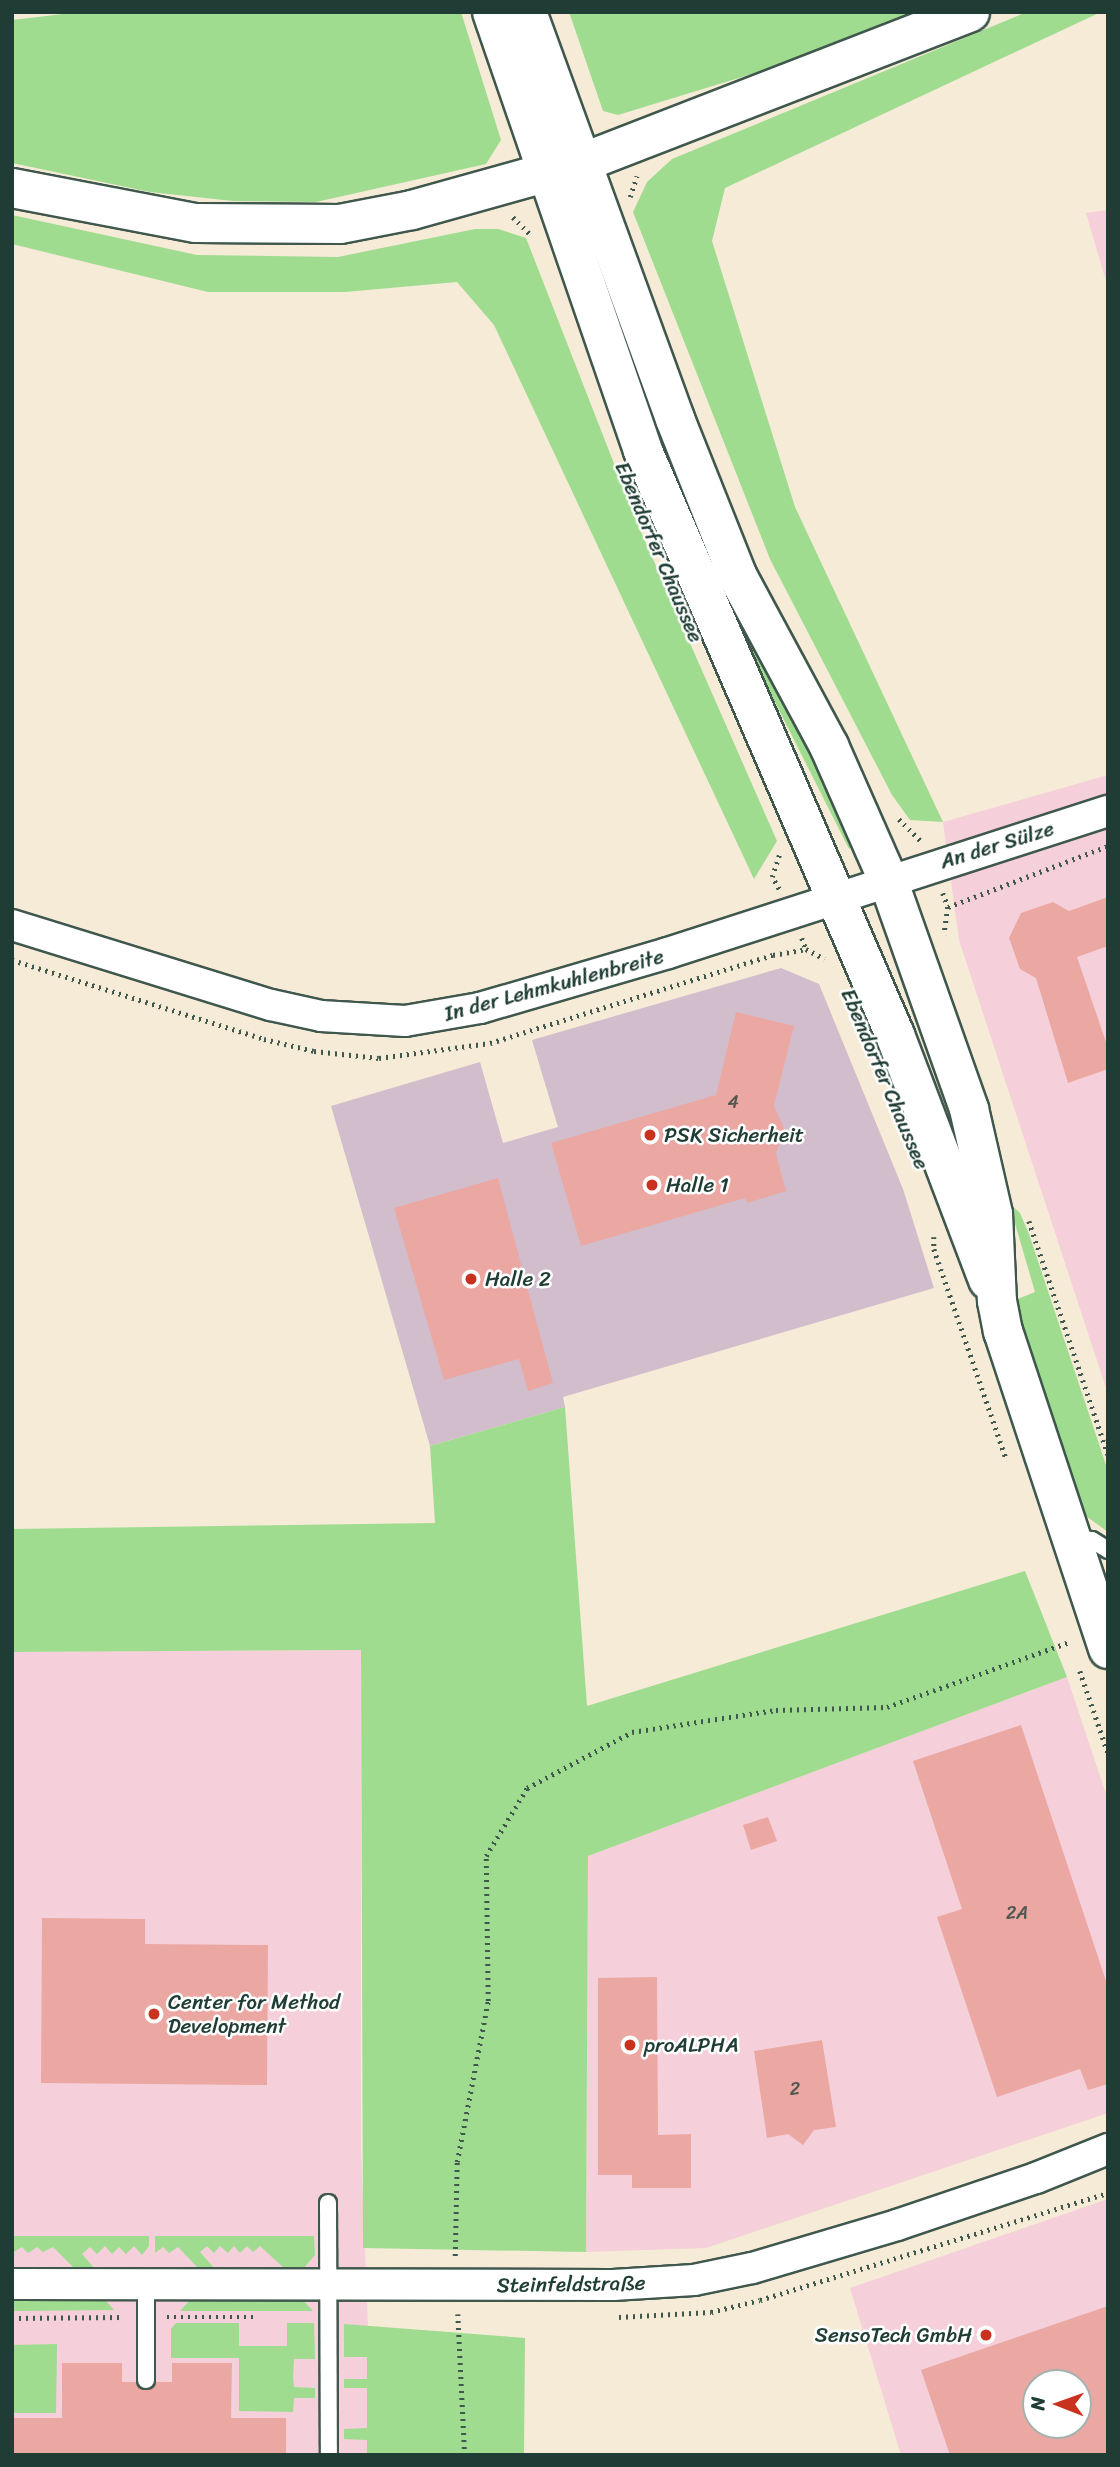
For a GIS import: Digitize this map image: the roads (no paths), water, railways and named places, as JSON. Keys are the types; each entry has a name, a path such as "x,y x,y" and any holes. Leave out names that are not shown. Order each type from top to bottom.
{"main road":[{"name":"Ebendorfer Chaussee","path":"492,12 524,36 584,162 675,419 738,577 829,746 888,880 969,1109 986,1172 993,1214 997,1301"},
{"path":"12,188 196,223 340,225 547,175 970,12"},
{"name":"Ebendorfer Chaussee","path":"524,36 547,175 643,451 837,900 997,1301 1012,1362 1070,1536 1087,1656"}],"street":[{"name":"An der Sülze","path":"888,880 1108,811"},
{"name":"In der Lehmkuhlenbreite","path":"12,925 271,1005 321,1016 405,1021 524,996 792,915 888,880"},
{"name":"Steinfeldstraße","path":"12,2284 613,2286 726,2275 974,2200 1108,2149"}],"lane":[{"path":"1070,1536 1092,1540 1108,1550"},
{"path":"328,2203 329,2455"},
{"path":"146,2284 146,2380"}],"place":[{"name":"PSK Sicherheit","path":"650,1135"},
{"name":"Halle 1","path":"652,1185"},
{"name":"Halle 2","path":"471,1279"},
{"name":"Center for Method Development","path":"154,2014"},
{"name":"proALPHA","path":"630,2045"},
{"name":"SensoTech GmbH","path":"986,2335"}]}
